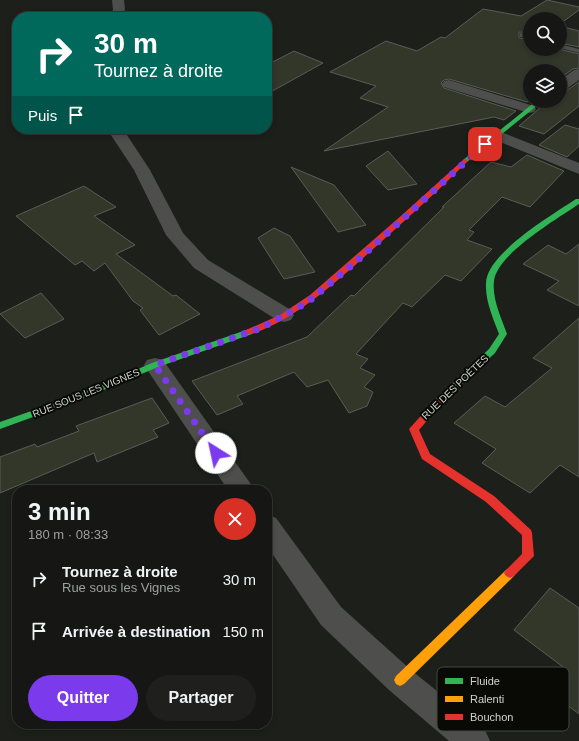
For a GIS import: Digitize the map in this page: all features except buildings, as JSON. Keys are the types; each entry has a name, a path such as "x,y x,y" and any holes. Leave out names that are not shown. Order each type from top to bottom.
{"street":[{"path":"118,0 119,10 118,12"},
{"path":"567,82 579,73"},
{"path":"449,84 523,102"},
{"name":"RUE SOUS LES VIGNES","path":"0,426 77,398 155,365 261,328 308,302 358,260 472,154 530,108"},
{"path":"117,134 142,170 175,235 200,264 284,315"},
{"path":"496,135 576,166"},
{"name":"RUE DES POÈTES","path":"400,680 528,556 527,534 490,499 426,456 414,429 422,418 468,372 498,347 503,334 491,297 490,273 508,252 579,201"},
{"path":"155,365 239,485"},
{"path":"272,532 331,616 400,680 437,710"},
{"path":"462,731 474,741"}],"lane":[{"path":"567,48 579,51"}],"traffic: fast":[{"path":"465,161 531,108"},
{"path":"439,401 492,351 503,334 493,305 490,290 491,275 496,266 516,245 579,201"},
{"path":"0,426 77,398 155,365 249,332"}],"traffic: slow":[{"path":"400,680 510,573"}],"traffic: jam":[{"path":"249,332 267,325 298,307 341,274 465,161"},
{"path":"439,401 414,429 426,456 490,499 527,533 528,556 510,573"}],"route":[{"path":"216,453 155,365 261,328 308,302 358,260 472,154 485,144"}]}
